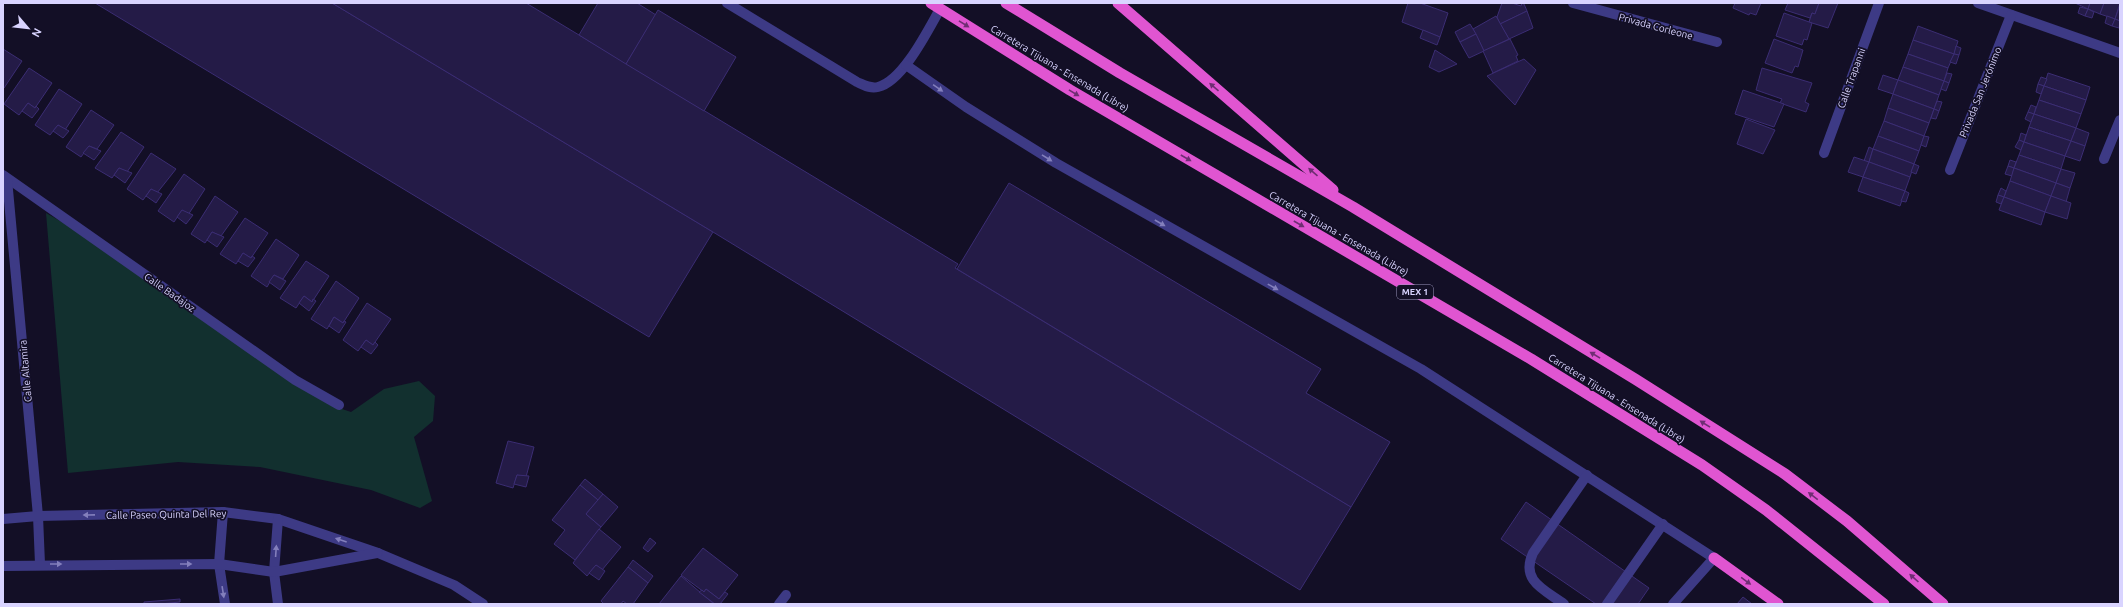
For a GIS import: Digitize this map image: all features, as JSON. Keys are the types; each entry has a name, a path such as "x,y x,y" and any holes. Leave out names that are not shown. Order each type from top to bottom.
{"highway":[{"path":"1006,3 1120,73 1353,207 1635,379 1785,474 1853,526 1943,604"},
{"path":"1118,3 1353,207"},
{"name":"Carretera Tijuana - Ensenada (Libre)","path":"936,6 1077,94 1531,359 1702,466 1766,510 1884,604"},
{"path":"1714,558 1778,604"}],"street":[{"path":"728,3 857,82 869,87 878,87 886,83 906,65 936,6"},
{"name":"Privada Corleone","path":"1573,3 1716,42"},
{"name":"Calle Trapanni","path":"1824,153 1879,3"},
{"path":"1978,3 2120,53"},
{"name":"Privada San Jerónimo","path":"1950,170 2011,15"},
{"path":"906,65 966,107 1056,164 1421,369 1714,558 1673,604"},
{"path":"2104,159 2120,120"},
{"name":"Calle Badajoz","path":"5,177 295,380 339,405"},
{"name":"Calle Altamira","path":"5,177 38,516 40,564"},
{"path":"1564,604 1538,586 1532,579 1529,571 1529,562 1587,476"},
{"path":"223,512 219,564 225,604"},
{"name":"Calle Paseo Quinta Del Rey","path":"3,519 38,516 223,512 278,519 378,553 454,585 483,604"},
{"path":"278,519 274,572 278,604"},
{"path":"1606,604 1663,524"},
{"path":"3,566 40,564 219,564 274,572 378,553"},
{"path":"779,604 786,595"}],"green space":[{"path":"46,213 83,234 330,405 351,412 384,389 419,381 435,396 433,421 414,437 432,501 420,508 371,490 260,467 178,462 68,473"}],"building":[{"path":"95,3 332,3 713,232 649,337"},
{"path":"332,3 526,3 958,264 955,268 1351,507 1300,590 713,232"},
{"path":"598,3 637,3 656,15 626,64 579,35"},
{"path":"1408,3 1420,3 1448,13 1440,37 1402,22"},
{"path":"1502,3 1512,3 1521,6 1522,3 1527,11 1500,24 1497,17"},
{"path":"1735,3 1761,3 1756,15 1750,13 1749,15 1733,8"},
{"path":"1788,3 1819,3 1815,14 1812,13 1810,18 1785,10"},
{"path":"1819,3 1838,3 1828,28 1809,22 1812,13 1815,14"},
{"path":"2075,3 2090,3 2088,9"},
{"path":"2090,3 2104,3 2100,14 2088,9"},
{"path":"2104,3 2120,3 2115,19 2100,14"},
{"path":"2120,5 2120,21 2115,19"},
{"path":"2080,7 2088,9 2085,16 2078,13"},
{"path":"2088,9 2094,12 2092,18 2085,16"},
{"path":"658,10 736,57 704,111 626,64"},
{"path":"1527,11 1533,28 1509,39 1500,24"},
{"path":"1784,13 1812,23 1807,40 1804,39 1802,45 1776,36"},
{"path":"1496,16 1509,39 1484,51 1473,29"},
{"path":"2107,16 2115,19 2112,26 2105,23"},
{"path":"2115,19 2120,21 2119,28 2112,26"},
{"path":"1470,24 1476,34 1460,42 1455,32"},
{"path":"1918,26 1958,41 1954,54 1913,40"},
{"path":"1423,30 1440,37 1437,45 1420,38"},
{"path":"1476,34 1484,51 1469,58 1460,42"},
{"path":"1510,39 1518,55 1516,56 1518,61 1493,73 1483,51"},
{"path":"1774,39 1803,50 1798,67 1795,66 1792,73 1765,63"},
{"path":"1913,40 1954,54 1948,68 1908,54"},
{"path":"1956,46 1961,48 1959,55 1954,54"},
{"path":"3,49 22,61 4,88 3,87"},
{"path":"1435,50 1457,64 1439,72 1429,67"},
{"path":"1908,54 1948,68 1944,81 1903,67"},
{"path":"1954,54 1959,55 1956,64 1950,62"},
{"path":"1524,59 1536,70 1515,105 1487,76"},
{"path":"1903,67 1944,81 1939,95 1898,80"},
{"path":"29,68 52,83 35,108 28,103 19,115 4,104"},
{"path":"1762,68 1812,83 1805,102 1809,104 1806,112 1780,103 1782,99 1756,90"},
{"path":"1947,73 1952,74 1949,83 1944,81"},
{"path":"2048,73 2090,87 2086,100 2044,86"},
{"path":"1883,75 1898,80 1893,94 1878,89"},
{"path":"2041,77 2047,79 2044,86 2038,84"},
{"path":"1898,80 1939,95 1934,109 1893,94"},
{"path":"1944,81 1949,83 1946,91 1941,89"},
{"path":"2038,84 2044,86 2041,94 2036,92"},
{"path":"2044,86 2086,100 2081,114 2039,100"},
{"path":"59,89 82,104 65,130 58,125 50,135 35,125"},
{"path":"1743,90 1784,104 1774,127 1735,114"},
{"path":"1893,94 1934,109 1929,123 1888,108"},
{"path":"2039,100 2081,114 2076,128 2034,114"},
{"path":"1937,101 1942,102 1939,111 1934,109"},
{"path":"28,103 39,109 32,118 22,111"},
{"path":"2031,105 2036,107 2034,114 2028,112"},
{"path":"1888,108 1929,123 1924,136 1884,121"},
{"path":"1934,109 1939,111 1936,119 1931,118"},
{"path":"91,110 114,125 97,149 89,146 81,157 66,147"},
{"path":"2028,112 2034,114 2031,122 2025,119"},
{"path":"2034,114 2076,128 2071,141 2029,127"},
{"path":"1746,119 1775,130 1763,154 1737,144"},
{"path":"1884,121 1924,136 1919,151 1878,136"},
{"path":"58,125 69,131 63,138 53,131"},
{"path":"2029,127 2071,141 2065,156 2024,142"},
{"path":"2076,128 2089,133 2085,146 2071,141"},
{"path":"121,132 144,147 127,172 119,168 112,178 95,168"},
{"path":"2021,133 2026,135 2024,142 2019,140"},
{"path":"1878,136 1919,151 1914,164 1873,149"},
{"path":"1924,136 1929,137 1926,147 1921,145"},
{"path":"2019,140 2024,142 2021,150 2015,147"},
{"path":"2071,141 2085,146 2080,161 2065,156"},
{"path":"2024,142 2065,156 2061,169 2019,155"},
{"path":"89,146 101,151 94,160 83,153"},
{"path":"1869,147 1873,149 1869,162 1864,161"},
{"path":"1873,149 1914,164 1910,177 1869,162"},
{"path":"151,153 176,169 157,193 151,189 143,200 127,189"},
{"path":"2019,155 2061,169 2056,183 2014,168"},
{"path":"1854,157 1869,162 1863,177 1848,172"},
{"path":"2010,160 2016,162 2014,168 2008,166"},
{"path":"1869,162 1910,177 1905,191 1863,177"},
{"path":"1914,164 1919,166 1916,174 1911,172"},
{"path":"2008,166 2014,168 2012,176 2005,174"},
{"path":"119,168 132,173 125,183 114,175"},
{"path":"2014,168 2056,183 2051,196 2010,181"},
{"path":"2061,169 2075,173 2070,188 2056,183"},
{"path":"184,174 205,189 188,215 182,210 174,222 158,211"},
{"path":"1863,177 1905,191 1900,206 1858,191"},
{"path":"2010,181 2051,196 2045,212 2004,197"},
{"path":"1009,183 1321,369 1306,393 1390,442 1351,507 957,269"},
{"path":"2056,183 2070,188 2066,202 2051,196"},
{"path":"2001,188 2006,191 2004,197 1998,195"},
{"path":"151,189 162,194 156,203 146,196"},
{"path":"1905,191 1909,193 1906,202 1901,201"},
{"path":"1998,195 2004,197 2001,204 1996,202"},
{"path":"215,196 238,212 221,236 212,232 205,243 191,234"},
{"path":"2051,196 2071,203 2067,219 2045,212"},
{"path":"2004,197 2045,212 2041,225 1999,210"},
{"path":"182,210 193,215 186,224 177,217"},
{"path":"245,218 268,233 251,258 243,253 236,264 220,254"},
{"path":"212,232 224,237 217,247 207,240"},
{"path":"276,239 299,255 283,279 274,275 267,287 251,276"},
{"path":"243,253 251,258 252,256 255,258 248,267 238,261"},
{"path":"306,261 329,276 312,302 304,296 296,308 280,298"},
{"path":"274,275 286,281 280,290 269,282"},
{"path":"336,281 359,298 343,323 334,317 327,329 311,319"},
{"path":"304,296 312,302 313,299 316,301 309,311 299,303"},
{"path":"367,303 391,319 373,345 366,340 358,351 343,340"},
{"path":"334,317 343,323 344,321 346,322 339,333 329,326"},
{"path":"366,340 373,345 375,342 378,345 371,354 361,347"},
{"path":"508,441 534,447 526,477 517,475 513,488 496,483"},
{"path":"517,475 529,476 526,487 514,484"},
{"path":"585,479 603,494 598,500 580,485"},
{"path":"580,485 598,500 586,514 601,527 575,560 554,544 565,530 552,520"},
{"path":"603,494 618,507 601,527 586,514"},
{"path":"1526,502 1649,588 1638,604 1596,604 1501,539"},
{"path":"599,529 621,547 602,570 596,565 587,576 573,563"},
{"path":"650,538 656,543 648,552 643,548"},
{"path":"703,548 738,575 719,599 706,589 704,592 681,575"},
{"path":"633,560 653,576 648,583 628,567"},
{"path":"596,565 605,571 599,580 589,573"},
{"path":"628,567 648,583 633,604 627,604 623,601 621,604 604,604 601,601"},
{"path":"681,576 714,604 659,604"},
{"path":"706,589 719,599 725,592 728,594 720,604 715,604 699,592 702,590 704,592"},
{"path":"1743,597 1752,604 1737,604"},
{"path":"180,599 180,602 144,604 144,602"}]}
